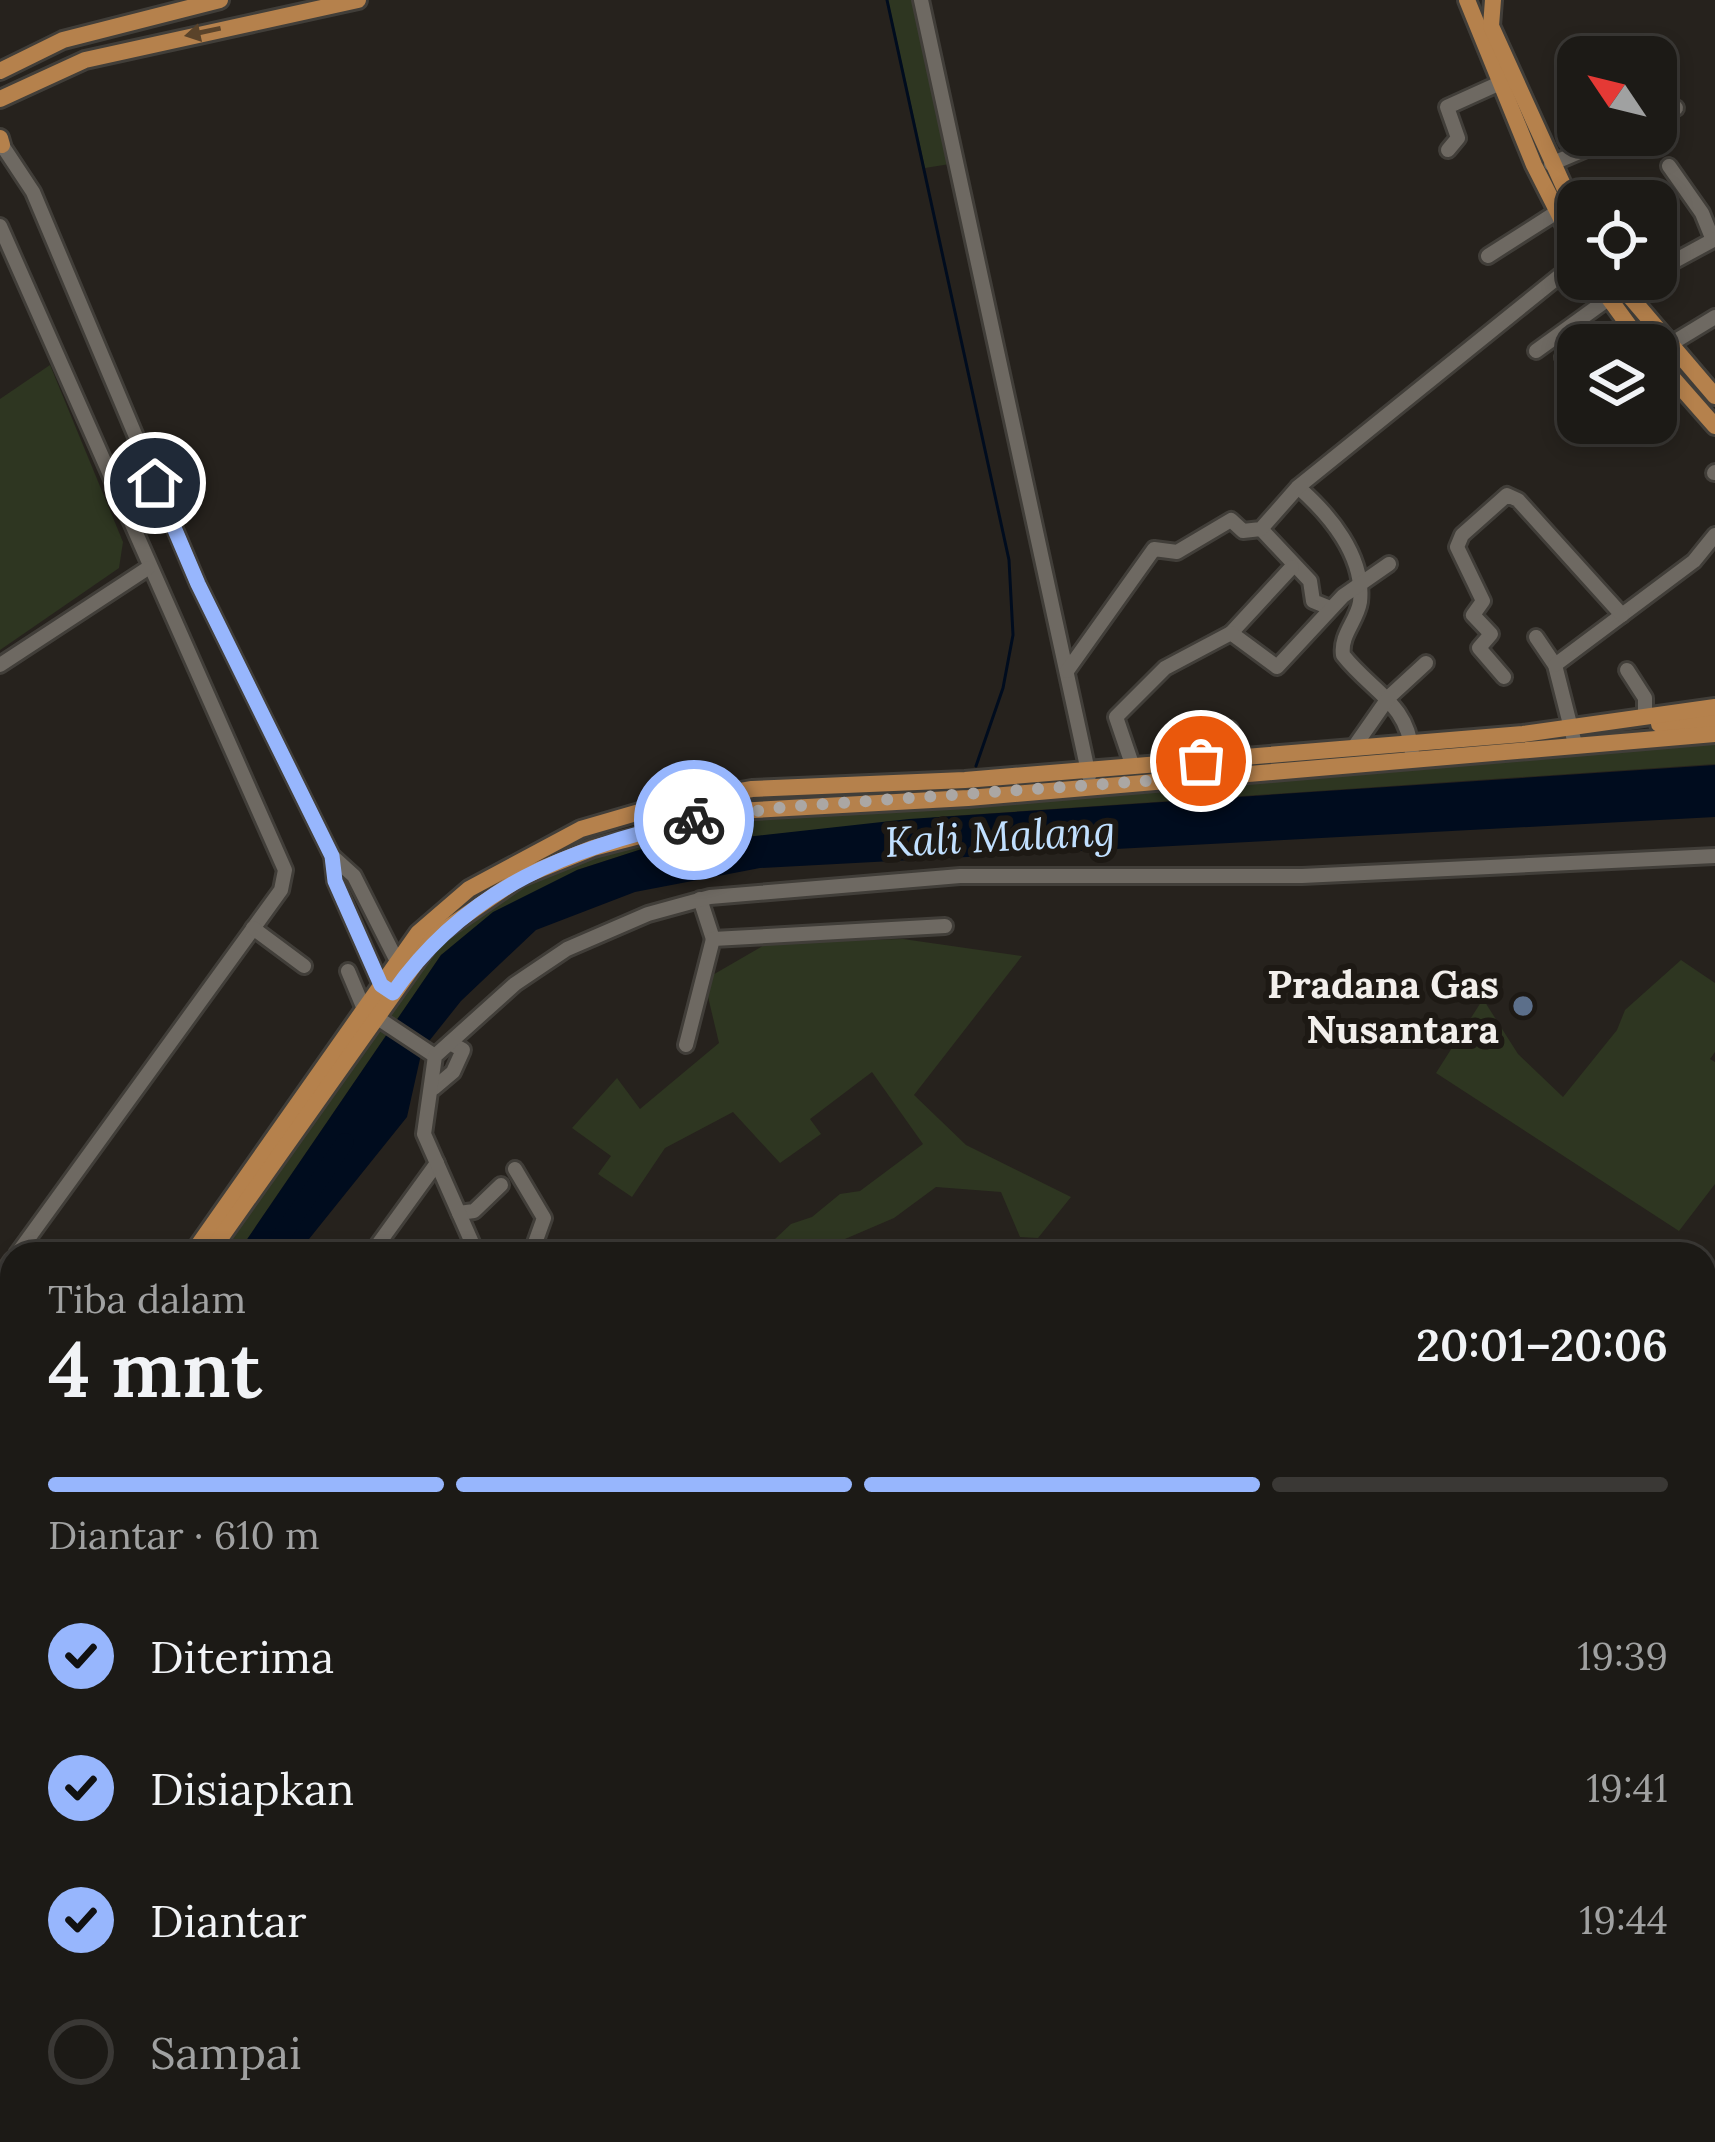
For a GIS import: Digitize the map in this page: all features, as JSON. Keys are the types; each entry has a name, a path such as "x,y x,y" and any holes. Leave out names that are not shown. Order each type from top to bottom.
{"main road":[{"path":"0,71 63,40 152,7 220,0"},
{"path":"0,111 5,96 85,60 358,0"},
{"path":"1467,0 1476,9 1500,83 1557,212"},
{"path":"1493,0 1490,26 1558,180"},
{"path":"152,7 159,41"},
{"path":"1609,300 1627,324"},
{"path":"1677,364 1715,396"},
{"path":"1677,373 1715,426"},
{"path":"1618,740 1658,721 1715,706"},
{"path":"1574,736 1622,720 1715,721"},
{"path":"416,948 521,878 593,848 717,815 1411,749 1574,736 1618,740 1715,734"},
{"path":"201,1242 448,905 508,864 581,829 714,795 1090,779 1133,767 1202,769 1234,758 1298,760 1354,747 1411,749"},
{"path":"714,795 717,815"},
{"path":"217,1242 370,1013"}],"street":[{"path":"920,0 1090,779"},
{"path":"1448,150 1458,138 1447,107 1500,83"},
{"path":"1,142 33,192 198,584 332,856 335,881 387,989"},
{"path":"1550,164 1569,156"},
{"path":"1669,166 1702,213 1712,247 1677,262"},
{"path":"1488,256 1557,212"},
{"path":"0,226 283,864 281,890 25,1242"},
{"path":"1067,671 1154,550 1177,552 1232,520 1243,531 1261,529 1298,487 1557,274"},
{"path":"1536,351 1607,300"},
{"path":"1677,342 1715,317"},
{"path":"1298,487 1335,522 1360,583 1360,605 1342,640 1343,656 1390,697 1411,749"},
{"path":"1504,677 1479,648 1491,634 1473,615 1483,604 1457,547 1462,535 1508,495 1518,500 1622,615"},
{"path":"1261,529 1310,581 1313,602 1330,608"},
{"path":"1555,665 1694,561 1715,535"},
{"path":"1231,633 1276,667 1330,608 1389,564"},
{"path":"1133,767 1116,722 1118,711 1166,668 1231,633 1292,567"},
{"path":"0,665 148,568"},
{"path":"1536,637 1555,665 1574,736"},
{"path":"1354,747 1390,697 1426,663"},
{"path":"1627,670 1658,721"},
{"path":"1230,729 1234,758"},
{"path":"332,856 354,876 402,968"},
{"path":"430,1054 450,1043 515,984 567,949 630,921 700,899 960,876 1302,876 1715,856"},
{"path":"686,1045 713,940 700,899"},
{"path":"713,940 945,926"},
{"path":"254,928 304,966"},
{"path":"348,971 370,1013 430,1054 434,1088 424,1133 472,1242"},
{"path":"434,1088 458,1063 463,1049 450,1043"},
{"path":"380,1242 437,1162"},
{"path":"515,1169 544,1218 535,1242"},
{"path":"459,1213 474,1211 501,1185"}],"green space":[{"path":"888,0 921,0 956,163 925,168"},
{"path":"50,365 123,542 119,568 0,650 0,399"},
{"path":"1715,733 1715,764 950,816 645,848 577,870 441,955 245,1242 217,1242 427,946 521,877 681,822"},
{"path":"903,939 1022,956 914,1095 966,1145 1071,1197 1038,1238 1020,1237 1001,1192 936,1187 894,1218 838,1242 772,1242 791,1224 812,1217 840,1194 860,1191 923,1144 872,1072 810,1119 821,1134 780,1163 733,1112 665,1148 632,1197 598,1174 611,1156 572,1128 617,1078 640,1109 719,1043 704,980 768,943"},
{"path":"1681,960 1715,983 1715,1052 1710,1059 1715,1062 1715,1184 1679,1231 1436,1073 1483,999 1518,1054 1563,1097 1617,1030 1625,1010"}],"water":[{"path":"1715,765 1715,817 760,868 635,892 536,930 461,1001 422,1050 407,1117 307,1242 245,1242 441,955 493,912 577,870 645,848 909,819"}],"waterway":[{"path":"887,0 1009,560 1013,635 1003,688 976,766"},
{"name":"Kali Malang","path":"277,1242 345,1142"}],"way so far":[{"path":"694,820 784,807 968,798 1202,777 1201,761"}],"place":[{"name":"Pradana Gas Nusantara","path":"1523,1006"}],"route":[{"path":"155,483 198,584 332,856 335,881 381,985 393,993 434,938 479,902 521,878 593,848 694,820"}]}
